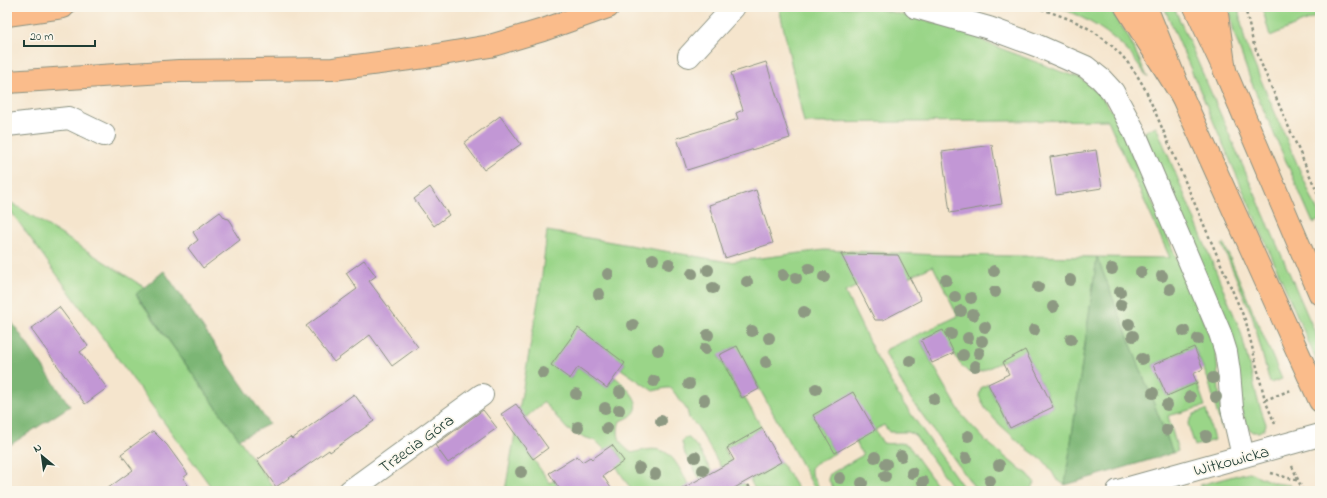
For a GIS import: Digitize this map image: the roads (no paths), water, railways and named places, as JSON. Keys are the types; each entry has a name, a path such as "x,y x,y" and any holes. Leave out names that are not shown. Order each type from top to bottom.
{"main road":[{"path":"7,15 63,7"},
{"path":"7,82 179,71 333,69 425,57 490,46 544,30 608,7"},
{"path":"1126,7 1182,96"},
{"path":"1146,7 1182,96 1320,401"},
{"path":"1195,7 1225,71 1320,294"},
{"path":"1216,7 1225,71"}],"street":[{"path":"689,56 734,7"},
{"path":"915,7 989,28 1038,46 1086,67 1101,79 1113,92 1133,129 1220,333 1228,366 1232,408 1243,456"},
{"path":"7,124 69,118 104,135"},
{"name":"Trzecia Góra","path":"350,491 482,395"},
{"name":"Witkowicka","path":"1118,491 1320,435"}]}
